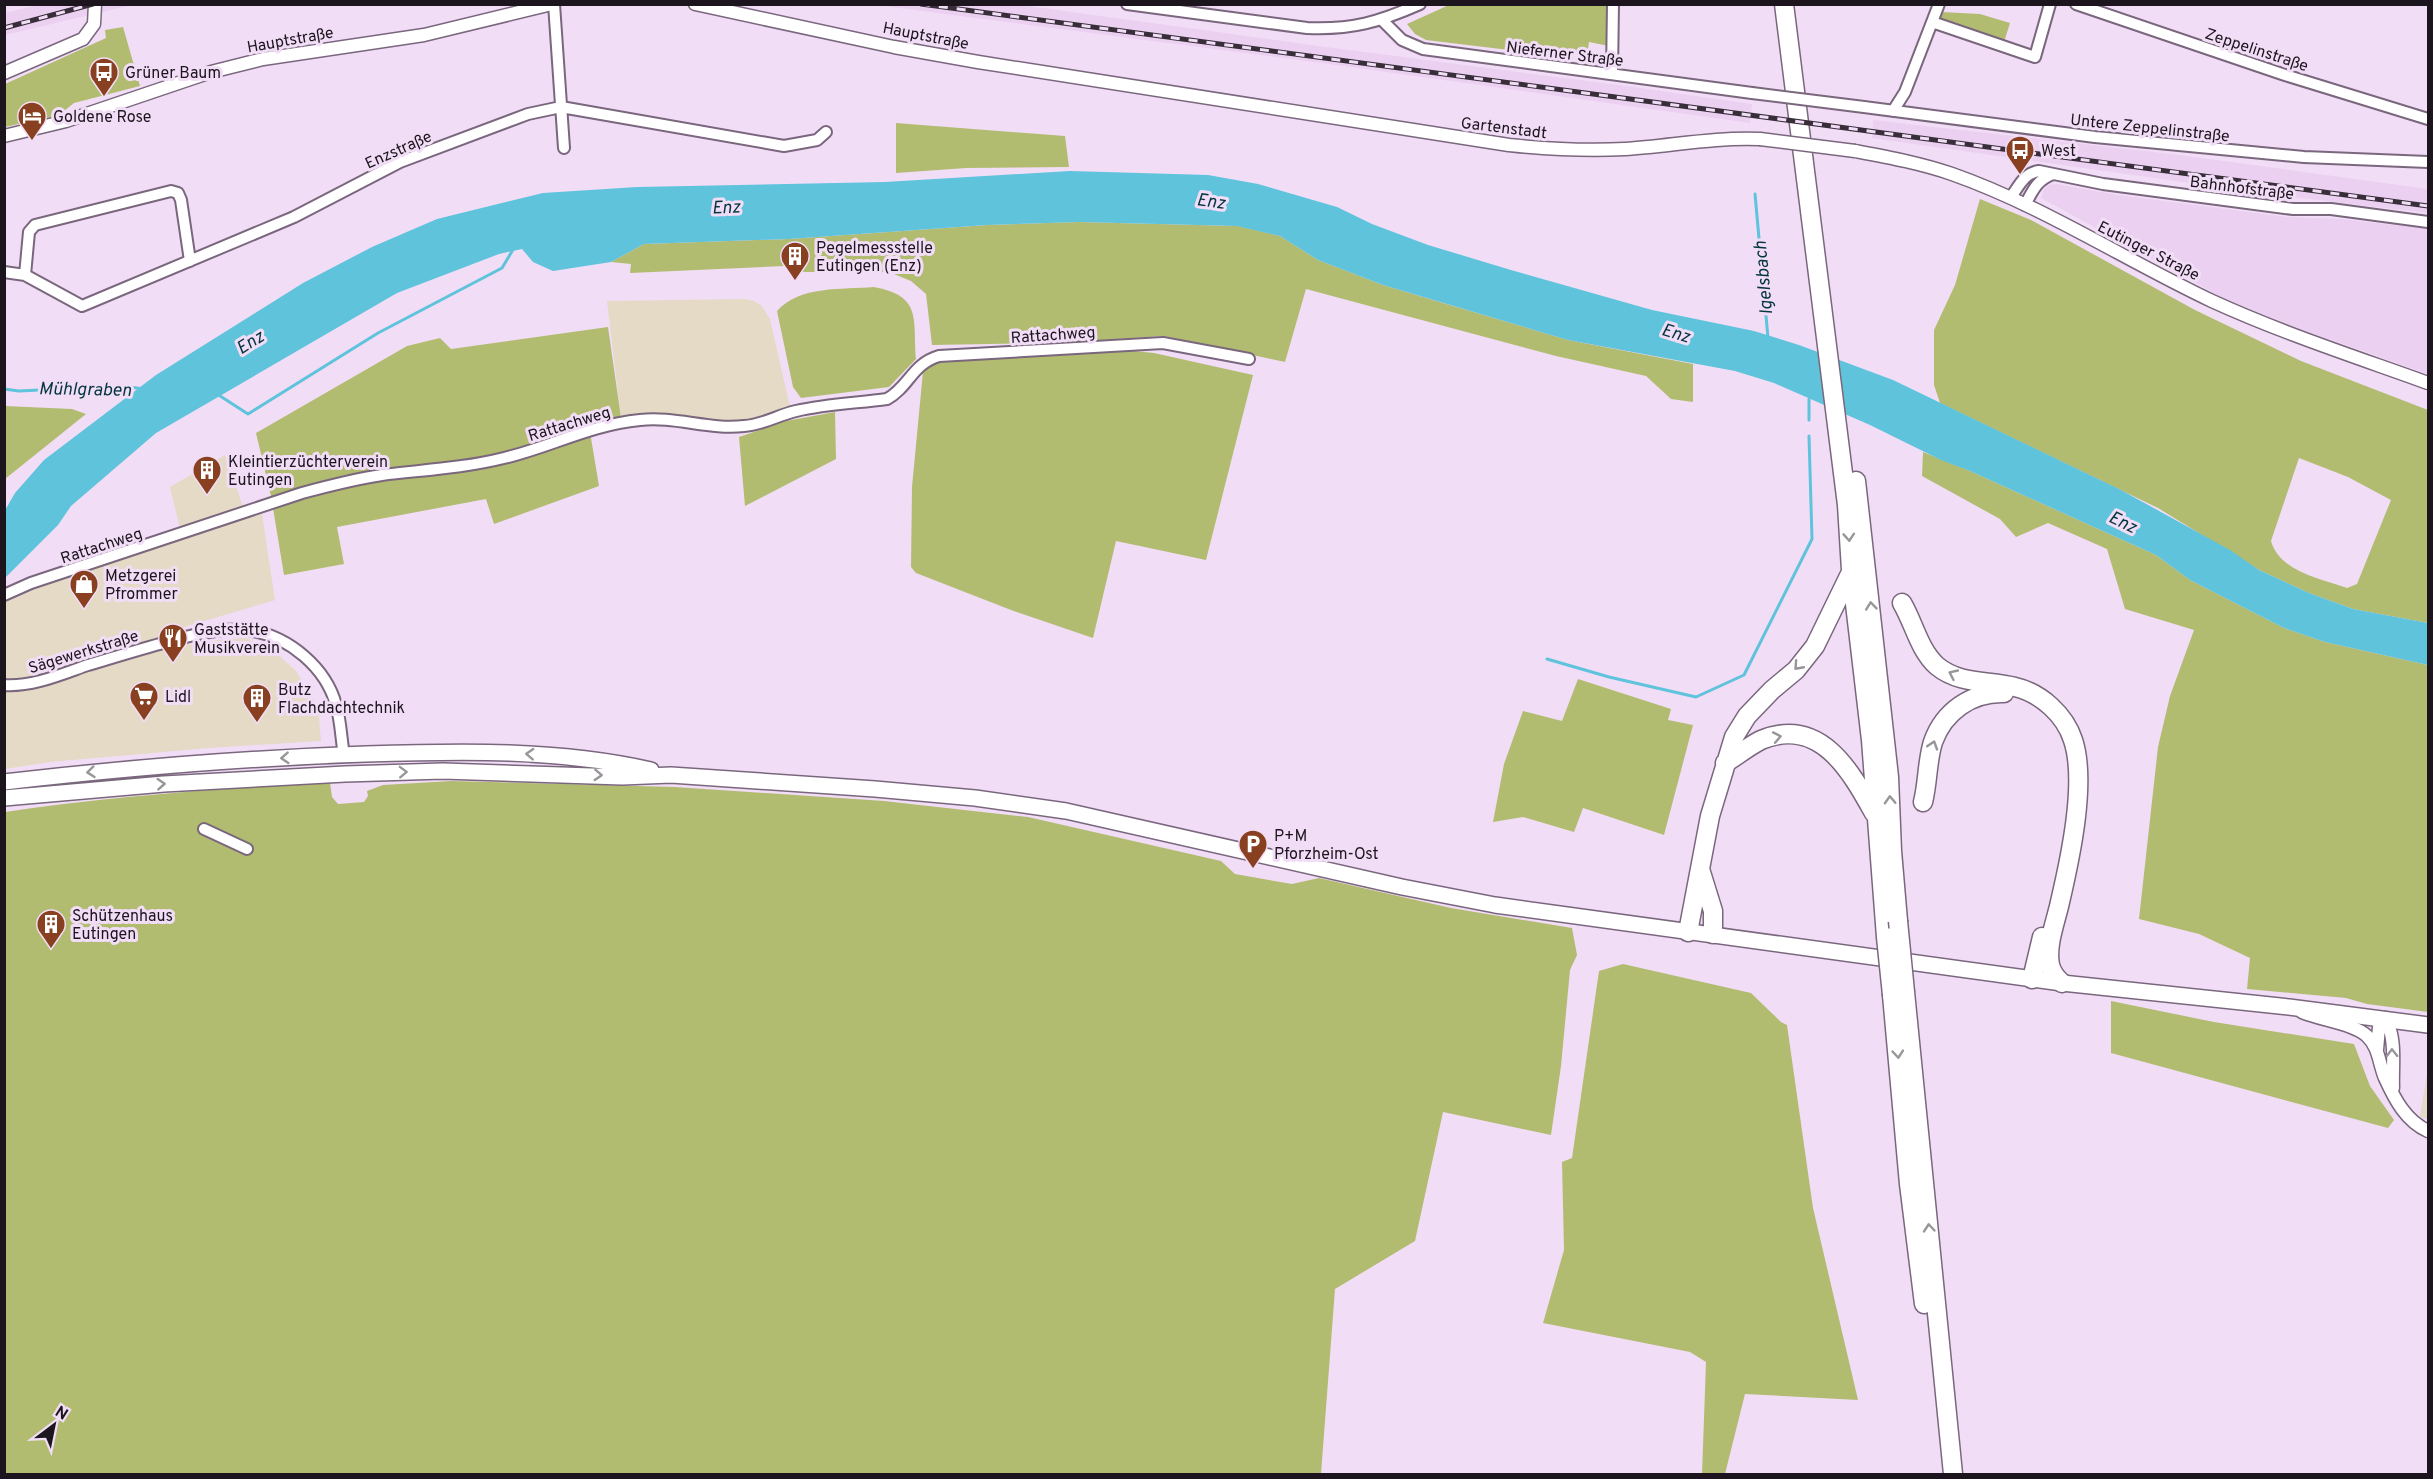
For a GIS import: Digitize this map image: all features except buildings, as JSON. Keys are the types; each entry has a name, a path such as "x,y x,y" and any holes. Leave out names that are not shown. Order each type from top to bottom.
{"highway":[{"path":"1784,4 1831,332"},
{"path":"1795,4 1831,332 1889,777 1898,921 1899,994 1909,1184 1941,1474"},
{"path":"1853,504 1851,570 1866,679 1886,937 1899,994 1953,1474"},
{"path":"1688,932 1699,864 1734,737 1746,716 1796,670 1815,646 1851,570"},
{"path":"1902,603 1914,624 1921,646 1938,666 1960,678 2016,687 2034,694 2055,711 2073,739 2077,758 2078,791 2064,885 2050,946 2050,965 2054,975 2062,983"},
{"path":"1923,802 1934,740 1950,715 1972,697 1994,693 2016,696 2038,707 2057,726 2067,752 2068,794 2060,861 2032,979"},
{"path":"1725,763 1761,740 1784,735 1807,736 1823,744 1841,760 1854,777 1877,817"},
{"path":"1699,864 1721,936"}],"main road":[{"path":"4,782 111,770 344,755 440,752 542,755 625,764 671,775"},
{"path":"344,755 345,774"},
{"path":"4,798 164,784 345,774 454,771 622,777 671,775 914,792 1035,805 1464,899 2062,983 2385,1018 2428,1025"}],"street":[{"name":"Hauptstraße","path":"695,4 894,47 1152,91"},
{"path":"1127,4 1307,28 1340,28 1383,21 1419,4"},
{"path":"1612,74 1613,4"},
{"path":"1893,111 1905,92 1939,4"},
{"path":"1932,22 2035,57 2050,4"},
{"name":"Zeppelinstraße","path":"2076,4 2275,72 2428,119"},
{"name":"Hauptstraße","path":"4,136 66,121 211,72 263,59 424,35 548,5"},
{"path":"548,5 564,148"},
{"path":"4,73 83,39 91,30 96,8"},
{"name":"Nieferner Straße","path":"1383,21 1402,40 1423,49 1867,108"},
{"name":"Gartenstadt","path":"1152,91 1469,140 1558,150 1627,149 1716,138 1760,139 1855,151"},
{"name":"Enzstraße","path":"4,272 25,275 82,306 294,217 400,162 528,114 561,107 784,146 817,140 826,132"},
{"name":"Untere Zeppelinstraße","path":"1867,108 2095,137 2292,156 2428,162"},
{"name":"Eutinger Straße","path":"1855,151 1912,162 1950,173 2011,197 2214,302 2307,340 2428,382"},
{"name":"Bahnhofstraße","path":"2011,197 2030,172 2293,209 2331,209 2428,222"},
{"path":"2025,205 2035,185 2042,178 2053,174"},
{"path":"25,275 29,232 34,225 171,191 178,193 181,200 190,261"},
{"name":"Rattachweg","path":"4,595 31,583 302,493 340,483 388,474 454,468 504,458 585,430 635,420 675,419 725,427 746,426 794,411 887,399 897,393 921,364 939,356 1163,343 1249,359"},
{"name":"Sägewerkstraße","path":"4,685 42,680 199,633 238,628 275,637 308,659 327,684 336,705 344,755"},
{"path":"340,728 353,745 382,754"},
{"path":"204,829 247,849"},
{"path":"2289,1007 2322,1020 2357,1028 2369,1037 2377,1050 2385,1079 2393,1089 2403,1112 2428,1131"},
{"path":"2377,1050 2379,1027 2385,1018 2391,1028 2393,1089"}],"shaded area":[{"path":"38,5 132,5 5,35 5,13"},
{"path":"876,5 1021,5 1626,86 1752,104 1750,123 1329,64"},
{"path":"1873,120 2180,155 2428,189 2428,213 2267,194 1872,138"},
{"path":"2056,184 2118,195 2287,217 2341,219 2428,229 2428,374 2309,332 2225,299 2041,198 2044,189"},
{"path":"745,299 762,306 770,319 790,407 765,418 738,423 657,414 621,418 607,301"},
{"path":"225,455 247,518 262,514 275,600 184,627 189,645 247,638 276,653 296,671 318,706 321,741 50,762 5,769 4,599 10,595 182,537 170,487"},
{"path":"2428,1068 2428,1120 2420,1116"}],"green space":[{"path":"1449,5 1611,5 1609,46 1589,42 1587,56 1552,50 1551,55 1426,40 1415,34 1407,24"},
{"path":"1942,12 1980,14 2010,23 2004,42 1939,20"},
{"path":"123,27 140,86 74,103 59,115 5,127 5,84 106,38 105,30"},
{"path":"896,123 1065,136 1069,167 966,168 896,173"},
{"path":"1980,199 2031,220 2195,310 2301,361 2428,410 2428,623 2353,609 2309,593 2259,570 2158,508 1940,403 1934,385 1934,330 1955,285","holes":["2299,458 2348,477 2391,500 2357,584 2347,588 2313,577 2292,567 2276,552 2271,541"]},
{"path":"1079,222 1238,226 1280,236 1318,260 1383,285 1568,340 1693,364 1693,402 1671,399 1646,376 1556,356 1306,289 1285,362 1164,336 1053,343 932,345 926,294 911,281 889,272 804,272 784,266 630,273 631,264 611,262 644,244 789,239 987,225"},
{"path":"874,287 900,296 908,303 914,321 916,359 889,387 801,398 793,387 777,311 786,303 809,293"},
{"path":"608,327 621,418 589,426 599,486 494,524 486,499 337,527 344,564 284,575 271,496 256,433 407,346 440,338 451,349"},
{"path":"1095,347 1154,353 1253,375 1206,560 1116,541 1093,638 1011,610 916,573 911,567 912,487 924,361"},
{"path":"5,406 72,409 86,414 5,479"},
{"path":"835,412 836,459 745,506 739,437 786,421"},
{"path":"1923,452 2156,555 2190,580 2284,628 2325,642 2428,665 2428,1012 2367,1004 2346,998 2247,989 2250,958 2199,934 2139,919 2158,747 2170,696 2194,630 2125,609 2107,549 2048,523 2016,537 2000,519 1922,476"},
{"path":"1578,679 1671,709 1668,720 1693,725 1664,835 1583,808 1574,832 1523,817 1493,822 1504,764 1523,711 1562,721"},
{"path":"451,781 675,787 884,801 1028,817 1221,861 1235,874 1292,884 1319,878 1451,908 1572,928 1577,955 1570,970 1561,1066 1551,1135 1443,1112 1415,1241 1335,1289 1321,1474 5,1474 5,812 127,797 330,782 332,797 338,804 364,802 368,796 367,791 383,785"},
{"path":"1623,964 1751,993 1787,1025 1813,1208 1858,1400 1745,1394 1725,1474 1702,1474 1706,1362 1690,1352 1543,1323 1564,1250 1562,1162 1572,1158 1599,971"},
{"path":"2111,1001 2214,1022 2354,1044 2370,1086 2394,1120 2388,1128 2111,1053"}],"water":[{"name":"Enz","path":"1070,171 1208,175 1258,184 1337,207 1372,224 1428,245 1511,270 1652,310 1754,331 1799,345 1893,380 2121,490 2230,550 2259,570 2309,593 2353,609 2428,623 2428,665 2325,642 2284,628 2190,580 2156,555 1774,383 1735,371 1568,340 1383,285 1318,260 1280,236 1237,226 1079,222 987,225 789,239 644,244 611,262 553,271 533,262 522,249 499,254 397,293 156,433 71,506 58,525 5,578 4,512 15,493 44,460 156,375 303,283 372,247 437,219 543,193 637,187 885,182"}],"waterway":[{"name":"Igelsbach","path":"1755,194 1768,338"},
{"path":"217,394 248,414 378,333 502,268 514,248"},
{"name":"Mühlgraben","path":"4,389 19,391 124,386 143,389"},
{"path":"1809,399 1809,420"},
{"path":"1547,659 1609,677 1696,697 1744,675 1812,539 1809,436"}],"railway":[{"path":"4,28 93,4"},
{"path":"921,4 2428,206"}],"place":[{"name":"Grüner Baum","path":"104,98"},
{"name":"Goldene Rose","path":"32,142"},
{"name":"West","path":"2020,176"},
{"name":"Pegelmessstelle Eutingen (Enz)","path":"795,282"},
{"name":"Kleintierzüchterverein Eutingen","path":"207,496"},
{"name":"Metzgerei Pfrommer","path":"84,610"},
{"name":"Gaststätte Musikverein","path":"173,664"},
{"name":"Lidl","path":"144,722"},
{"name":"Butz Flachdachtechnik","path":"257,724"},
{"name":"P+M Pforzheim-Ost","path":"1253,870"},
{"name":"Schützenhaus Eutingen","path":"51,950"}]}
